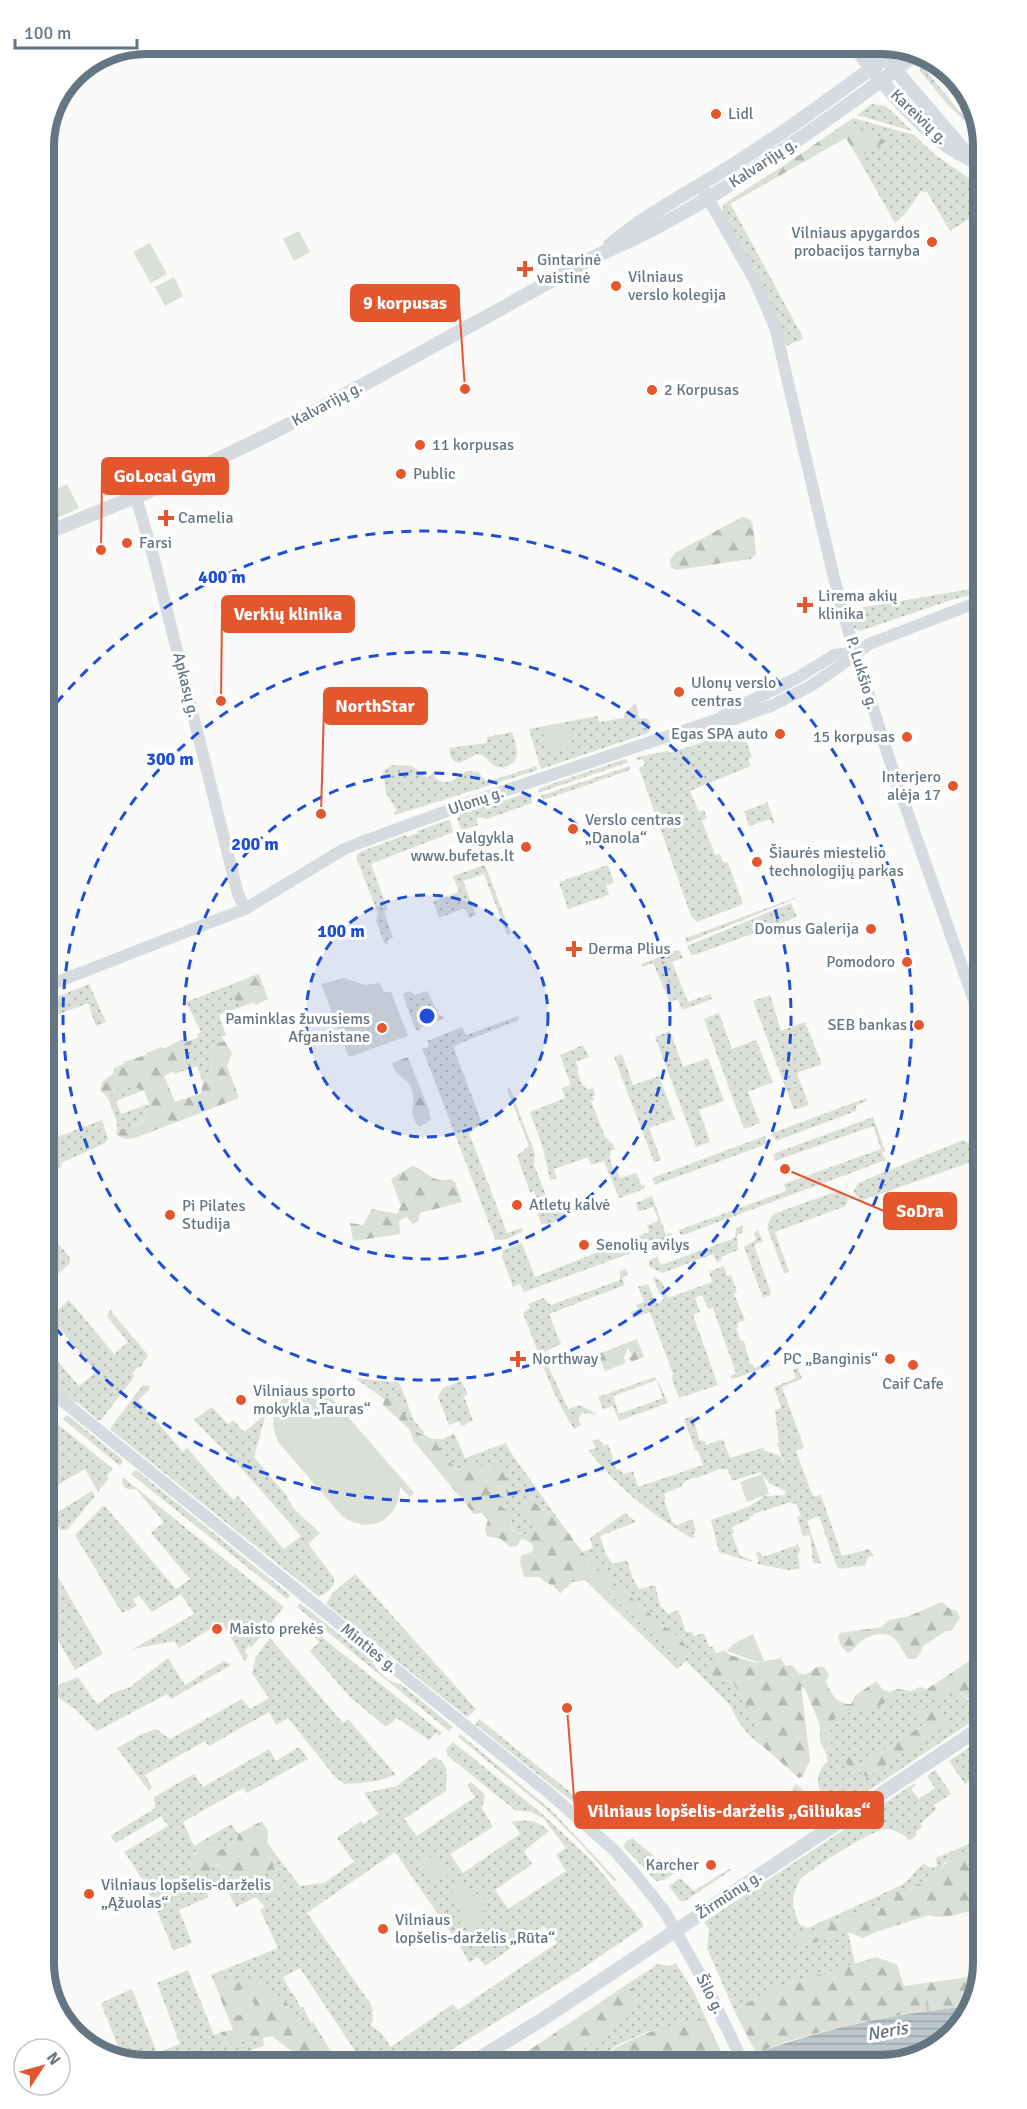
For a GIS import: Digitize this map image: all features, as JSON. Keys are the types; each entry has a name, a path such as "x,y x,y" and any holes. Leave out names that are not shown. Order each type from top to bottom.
{"main road":[{"name":"Kareivių g.","path":"860,54 934,135 949,147 973,160"},
{"name":"Kareivių g.","path":"882,54 973,157"},
{"name":"Kalvarijų g.","path":"600,254 628,230 780,135 890,54"},
{"name":"Kalvarijų g.","path":"54,530 136,497 221,458 309,414 600,254 632,241 708,198 829,119 910,59"},
{"name":"P. Lukšio g.","path":"700,185 755,281 772,320 784,362 834,578 856,652 895,777 973,995"},
{"name":"Apkasų g.","path":"136,497 159,579 238,894 245,909"},
{"name":"Ulonų g.","path":"245,909 344,849 480,799 719,719 834,656 856,652 869,644 973,604"},
{"path":"54,983 245,909"},
{"name":"Minties g.","path":"54,1394 588,1826 635,1874 665,1912 675,1930"},
{"name":"Žirmūnų g.","path":"484,2055 543,2019 973,1733"},
{"name":"Šilo g.","path":"675,1930 707,1987 740,2055"}],"green space":[{"path":"923,67 960,112 967,115 970,126 949,106 919,70"},
{"path":"872,104 886,106 912,131 857,115"},
{"path":"853,118 914,135 934,154 973,180 973,216 950,231 927,192 921,191 905,214 895,223 858,158 886,141 857,127 850,120"},
{"path":"850,120 857,127 887,141 858,158 846,138 730,204 731,199"},
{"path":"729,201 803,339 786,346 773,308 722,212 724,204"},
{"path":"299,231 310,252 294,261 283,239"},
{"path":"150,243 167,274 151,283 133,252"},
{"path":"174,277 183,296 165,306 155,287"},
{"path":"67,484 79,508 54,519 54,490"},
{"path":"742,517 750,519 753,526 756,554 751,559 675,570 671,567 670,560 675,553"},
{"path":"973,589 973,594 860,631 853,628 847,610"},
{"path":"636,703 639,719 649,720 651,727 648,733 541,769 529,729 597,716 599,722 624,718 624,714"},
{"path":"557,724 567,728 571,738 567,748 557,752 547,748 543,738 547,728"},
{"path":"738,731 745,738 752,757 748,759 751,766 690,791 699,812 704,810 707,818 702,821 715,855 720,854 723,862 728,863 743,904 697,922 691,916 639,768 645,765 643,759 636,760 637,757 667,751 669,753"},
{"path":"512,732 517,753 514,761 506,767 497,767 485,757 477,754 460,762 453,760 449,748 487,743 487,737"},
{"path":"625,759 629,762 538,793 540,788"},
{"path":"392,765 412,766 428,778 433,772 436,779 445,782 467,771 478,772 487,782 536,766 538,770 395,815 394,812 397,811 386,793 383,771"},
{"path":"630,766 630,770 543,800 540,796"},
{"path":"528,793 531,795 532,803 487,819 476,818 478,825 461,829 457,819 461,814"},
{"path":"767,801 775,823 772,824 770,819 749,826 744,811"},
{"path":"448,820 453,832 371,864 388,910 384,911 393,938 388,940 387,945 376,921 378,914 356,857 360,852 405,835 407,837 418,833 417,831"},
{"path":"485,865 511,934 507,935 484,874 463,881 476,915 469,918 465,908 439,918 433,901 459,892 453,876"},
{"path":"608,865 614,883 606,885 609,895 568,909 559,882"},
{"path":"797,898 686,943 686,938"},
{"path":"791,903 797,917 691,955 687,946"},
{"path":"679,950 683,958 672,962 688,1002 710,994 712,999 682,1010 678,999 670,1002 653,963 642,967 641,964"},
{"path":"259,974 268,999 256,1005 254,1002 241,1007 230,993 234,987 240,989 250,977"},
{"path":"250,977 240,989 231,992 241,1007 219,1015 226,1035 222,1037 225,1042 213,1043 210,1076 203,1082 197,1066 180,1072 192,1040 201,1032 186,1002"},
{"path":"344,978 365,985 380,983 384,992 391,992 408,1036 349,1057 321,984"},
{"path":"89,984 106,1022 96,1026 88,1003 54,1016 54,998"},
{"path":"409,991 415,995 427,991 440,1016 446,1018 420,1028 420,1031 415,1029 403,995"},
{"path":"770,995 781,1031 805,1022 822,1064 797,1073 809,1105 794,1110 753,1001"},
{"path":"719,1013 732,1049 756,1040 773,1082 748,1092 760,1123 744,1129 704,1019"},
{"path":"518,1016 519,1020 453,1046 482,1123 469,1133 507,1233 522,1228 523,1231 509,1238 498,1240 495,1239 422,1048 429,1045 427,1041 462,1027 466,1035"},
{"path":"670,1031 683,1067 708,1058 724,1101 699,1110 710,1142 696,1147 655,1037"},
{"path":"183,1039 185,1042 192,1040 180,1072 175,1074 174,1071 164,1076 175,1102 201,1093 203,1082 210,1076 213,1043 225,1042 232,1053 227,1066 239,1098 138,1137 122,1138 116,1134 117,1129 131,1128 143,1122 149,1104 144,1090 129,1086 120,1086 108,1098 100,1090 103,1081 113,1074 114,1068 124,1064 123,1062 162,1047 163,1049"},
{"path":"583,1045 589,1057 576,1062 579,1070 577,1071 583,1086 587,1090 593,1088 595,1095 592,1096 594,1100 591,1101 606,1139 612,1142 615,1149 610,1151 609,1156 614,1171 617,1171 620,1178 636,1173 642,1186 645,1185 644,1189 619,1198 604,1161 591,1165 588,1157 554,1169 557,1178 550,1180 543,1148 530,1112 565,1098 562,1088 571,1085 560,1055"},
{"path":"622,1054 633,1085 659,1076 675,1119 649,1128 661,1160 654,1162 614,1057"},
{"path":"408,1057 431,1120 419,1127 413,1117 413,1096 410,1085 396,1072 392,1063"},
{"path":"120,1086 144,1090 116,1101 121,1114 149,1104 143,1121 131,1128 117,1129 117,1122 108,1098"},
{"path":"510,1088 535,1154 534,1165 553,1213 559,1211 560,1207 567,1214 566,1217 549,1224 541,1224 536,1209 540,1207 534,1191 530,1192 517,1156 529,1146 507,1089"},
{"path":"867,1098 866,1101 856,1106 856,1111 776,1141 772,1133"},
{"path":"873,1117 885,1151 882,1153 886,1160 683,1235 680,1234 679,1230 786,1191 784,1184 881,1149 873,1126 775,1161 773,1154"},
{"path":"102,1120 108,1139 105,1143 61,1163 62,1167 54,1170 54,1138"},
{"path":"765,1136 767,1144 655,1185 652,1178"},
{"path":"963,1140 971,1144 973,1149 973,1161 863,1200 857,1197 854,1191 858,1183"},
{"path":"412,1166 438,1180 450,1179 455,1182 462,1202 420,1213 418,1221 413,1224 406,1217 399,1221 400,1234 353,1241 350,1223 363,1225 372,1209 397,1214 401,1206 391,1179"},
{"path":"838,1191 845,1194 848,1199 846,1206 775,1232 789,1272 784,1273 767,1227 771,1217 776,1213"},
{"path":"652,1196 666,1235 672,1233 672,1238 524,1292 520,1284 513,1287 502,1257 503,1250 522,1243 535,1277 649,1232 647,1225 659,1221 653,1207 641,1211 638,1210 636,1203"},
{"path":"743,1225 743,1232 737,1235 738,1250 721,1257 722,1260 717,1262 713,1254 662,1273 649,1266 649,1260 657,1257 661,1265 735,1238 736,1228"},
{"path":"758,1230 763,1241 754,1245 771,1293 763,1298 744,1247 756,1240 754,1233"},
{"path":"54,1239 70,1258 70,1263 54,1278 54,1267 58,1263 54,1258"},
{"path":"724,1266 727,1276 731,1275 737,1292 734,1294 745,1320 737,1323 736,1328 741,1342 744,1341 750,1364 754,1368 770,1362 771,1366 732,1379 730,1376 736,1373 713,1308 708,1309 702,1295 695,1298 700,1312 693,1315 718,1385 679,1398 672,1379 673,1374 650,1312 633,1318 631,1312 638,1309 636,1305 644,1302 638,1287 648,1284 655,1301 659,1304 664,1298 659,1293 653,1278 662,1282 668,1298 712,1282 709,1272"},
{"path":"626,1269 628,1274 622,1279 625,1285 549,1314 561,1344 542,1353 538,1352 523,1313 530,1308 528,1304 543,1298 551,1305 620,1280 620,1271"},
{"path":"69,1300 114,1354 128,1342 107,1316 110,1310 148,1355 140,1368 137,1367 132,1374 135,1376 101,1420 78,1403 70,1401 54,1386 54,1357 79,1386 96,1372 54,1322 54,1313"},
{"path":"637,1339 644,1357 631,1362 629,1358 632,1356 628,1348 623,1360 626,1359 624,1364 605,1371 598,1354"},
{"path":"545,1359 568,1409 580,1405 597,1414 582,1413 578,1419 581,1425 574,1429 549,1380 542,1363"},
{"path":"798,1368 802,1379 782,1387 804,1447 796,1451 813,1497 821,1495 842,1556 869,1549 874,1556 868,1557 865,1565 842,1569 837,1567 819,1516 807,1521 821,1563 813,1563 810,1535 803,1536 797,1517 801,1516 796,1503 791,1502 753,1514 749,1517 750,1519 732,1527 734,1533 732,1534 740,1556 752,1562 719,1552 711,1520 748,1507 765,1496 785,1495 786,1491 770,1484 760,1472 732,1481 728,1469 719,1469 685,1481 682,1486 664,1494 672,1522 677,1525 692,1519 696,1530 693,1535 696,1537 691,1538 635,1499 611,1477 588,1450 596,1448 592,1441 599,1439 604,1446 608,1444 616,1469 621,1470 623,1474 633,1471 638,1487 703,1465 684,1419 693,1416 699,1440 705,1441 706,1445 723,1439 730,1458 765,1447 763,1450 780,1456 786,1469 777,1443 779,1442 775,1410 781,1408 774,1387 796,1378 793,1369"},
{"path":"655,1377 657,1380 613,1396 619,1414 663,1398 657,1381 668,1403 619,1421 613,1406 603,1409 598,1397"},
{"path":"355,1378 396,1381 401,1386 413,1419 425,1434 419,1432 411,1424 395,1396 388,1395 384,1399"},
{"path":"461,1381 468,1394 464,1396 473,1421 461,1426 459,1421 449,1425 438,1397 443,1388"},
{"path":"143,1385 150,1386 149,1390 138,1400 183,1452 187,1448 233,1500 238,1496 284,1549 301,1536 244,1471 194,1420 212,1407 228,1424 233,1420 244,1432 266,1414 254,1457 287,1496 297,1512 320,1533 308,1544 334,1578 330,1589 319,1597 111,1430"},
{"path":"302,1388 315,1389 331,1397 414,1493 410,1497 400,1487 398,1499 389,1516 381,1521 363,1525 342,1516 279,1443 273,1425 276,1409 286,1396"},
{"path":"388,1395 395,1396 409,1422 418,1432 432,1439 458,1471 469,1466 472,1461 488,1470 495,1466 504,1474 507,1482 498,1490 496,1501 511,1515 512,1531 523,1535 535,1530 529,1521 520,1518 520,1510 524,1502 534,1502 561,1523 588,1560 684,1643 687,1649 679,1656 674,1655 593,1578 579,1577 553,1585 540,1577 524,1577 520,1563 521,1556 534,1549 531,1543 524,1539 520,1540 517,1546 510,1547 501,1539 487,1536 485,1529 488,1520 482,1513 474,1514 413,1440 410,1430 383,1405"},
{"path":"67,1415 122,1459 120,1466 63,1419"},
{"path":"54,1421 113,1469 98,1492 85,1469 54,1487"},
{"path":"454,1433 465,1458 506,1443 561,1523 534,1502 529,1521 535,1530 523,1535 512,1530 511,1515 496,1502 499,1490 507,1482 488,1470 469,1466 458,1471 432,1439 443,1439"},
{"path":"136,1470 290,1595 287,1599 131,1474"},
{"path":"762,1474 769,1494 747,1502 740,1482"},
{"path":"124,1478 284,1607 252,1647 248,1646 245,1652 248,1655 245,1662 222,1622 179,1648 174,1641 133,1649 194,1614 181,1594 152,1612 139,1596 133,1599 137,1606 122,1613 75,1535 104,1505 176,1589 190,1579 151,1533 164,1522 136,1489 125,1487 122,1483"},
{"path":"92,1491 95,1496 67,1530 60,1530 54,1521 54,1514"},
{"path":"625,1513 636,1522 600,1536 606,1555 613,1564 627,1560 639,1589 655,1585 660,1605 668,1614 678,1610 686,1632 692,1632 694,1636 704,1633 709,1647 713,1647 716,1654 724,1650 730,1655 717,1662 710,1671 715,1677 733,1684 740,1692 755,1721 760,1744 742,1727 730,1705 686,1661 677,1669 585,1580 572,1582 560,1593 554,1586 579,1577 593,1578 674,1655 684,1643 581,1552 593,1548 590,1538"},
{"path":"797,1541 800,1550 798,1555 800,1568 788,1570 758,1564 755,1553 760,1552 763,1557 797,1545"},
{"path":"54,1570 103,1654 75,1670 54,1633"},
{"path":"355,1574 476,1709 467,1717 326,1604 333,1593"},
{"path":"942,1602 950,1609 957,1611 960,1618 951,1631 946,1631 923,1646 915,1659 908,1659 897,1641 886,1634 877,1634 867,1638 848,1653 841,1646 838,1637 840,1633 882,1627 889,1620 909,1616"},
{"path":"300,1603 371,1660 383,1675 401,1684 453,1727 449,1731 297,1607"},
{"path":"304,1623 442,1733 438,1736 436,1733 429,1740 397,1718 386,1727 349,1696 310,1651 319,1642"},
{"path":"753,1634 764,1661 757,1662 727,1651 733,1644"},
{"path":"270,1638 343,1723 348,1719 396,1775 376,1781 345,1784 336,1778 288,1718 276,1725 269,1712 209,1746 205,1741 145,1775 152,1787 149,1791 117,1748 156,1729 170,1739 242,1699 250,1709 269,1698 252,1673 256,1657"},
{"path":"730,1655 756,1663 781,1658 785,1666 792,1665 799,1673 805,1675 817,1667 824,1667 829,1675 826,1681 830,1690 838,1700 846,1704 851,1704 855,1696 876,1681 883,1690 890,1692 898,1689 911,1691 920,1687 927,1689 902,1693 872,1710 842,1713 831,1722 831,1743 825,1751 820,1741 820,1725 805,1689 801,1686 810,1760 803,1776 799,1778 760,1744 755,1721 732,1682 714,1678 710,1671 717,1662"},
{"path":"168,1658 185,1685 224,1661 231,1665 171,1699 167,1694 97,1731 76,1710 56,1696 54,1697 54,1682 56,1686 78,1677 98,1704 113,1693 130,1687"},
{"path":"973,1659 973,1702 955,1689 938,1697 931,1695 927,1689"},
{"path":"927,1689 931,1695 938,1697 955,1689 970,1702 973,1701 973,1721 835,1811 821,1793 818,1780 822,1767 828,1761 825,1751 829,1747 831,1722 841,1713 863,1711 902,1693","holes":["919,1710 946,1725 929,1736 854,1771 847,1748 859,1766 923,1725"]},
{"path":"929,1707 941,1712 947,1725 867,1777 859,1771 854,1771 846,1762 845,1749 847,1747 859,1766 923,1725 919,1710"},
{"path":"479,1719 595,1812 589,1815 475,1724"},
{"path":"460,1734 550,1809 617,1880 614,1881 548,1811 458,1737"},
{"path":"453,1742 540,1812 592,1861 643,1923 643,1927 580,1970 443,2055 358,2055 300,1968 283,1977 291,1993 301,2008 303,2007 333,2055 327,2055 282,1997 268,1993 257,1979 213,1979 211,1975 278,1948 260,1910 265,1907 256,1897 236,1907 228,1891 234,1888 230,1881 214,1888 211,1883 204,1886 209,1897 179,1910 192,1943 173,1951 146,1888 124,1852 168,1826 161,1816 116,1843 110,1836 155,1808 154,1797 194,1774 203,1787 269,1749 276,1761 299,1747 308,1759 247,1793 243,1788 183,1822 194,1846 202,1841 194,1855 214,1863 239,1879 273,1868 276,1855 300,1886 324,1883 354,1862 337,1838 361,1821 363,1824 378,1814 364,1793 397,1786 434,1757 445,1767 446,1791 404,1819 417,1836 475,1797 467,1785 471,1782 485,1795 482,1808 493,1827 450,1854 463,1873 520,1834 512,1822 532,1821 549,1831 524,1851 532,1864 495,1890 508,1909 566,1871 556,1855 566,1848 544,1819 531,1812 515,1810 448,1756 446,1750","holes":["395,1852 460,1946 469,1963 478,1957 485,1966 544,1926 557,1943 458,2010 453,2004 391,2047 381,2033 370,2025 373,2021 372,2006 307,1913"]},
{"path":"973,1745 973,1778 965,1784 949,1761"},
{"path":"935,1770 951,1794 934,1805 937,1809 920,1824 922,1827 915,1832 917,1835 910,1841 902,1834 892,1830 878,1831 841,1851 800,1880 793,1902 800,1925 808,1928 902,1885 924,1864 931,1868 937,1866 936,1858 973,1842 973,1846 945,1862 938,1874 915,1885 908,1892 883,1907 857,1913 794,1937 800,1939 802,1945 848,1932 855,1964 777,1987 734,2010 707,1948 709,1929 704,1922 915,1783 916,1785 911,1789 919,1799 935,1788 927,1776"},
{"path":"796,1784 815,1800 820,1810 806,1808 800,1814 795,1814 786,1800"},
{"path":"262,1821 268,1831 267,1842 276,1855 273,1868 251,1882 239,1879 215,1863 206,1876 196,1870 194,1861 203,1840 219,1847 220,1850 237,1841 238,1834"},
{"path":"231,1824 238,1834 237,1841 220,1850 204,1840"},
{"path":"632,1838 675,1873 664,1880 656,1881 624,1847 625,1842"},
{"path":"973,1846 973,1910 942,1917 929,1915 863,1938 848,1932 803,1945 800,1939 793,1937 857,1913 883,1907 883,1901 904,1891 909,1892 915,1885 938,1874 949,1858 956,1858 958,1852 966,1852"},
{"path":"428,1856 451,1873 432,1884 419,1862"},
{"path":"729,1869 731,1870 685,1901 680,1901 669,1886 680,1878 694,1891"},
{"path":"273,1873 284,1893 270,1901 259,1882"},
{"path":"461,1882 489,1903 469,1929 454,1918 464,1906 450,1896"},
{"path":"877,1957 897,1965 904,1986 972,1975 962,2007 835,2028 756,2053 734,2010 777,1987"},
{"path":"676,1963 695,1994 706,2019 649,2031 619,2044 603,2055 571,2055 598,2039 637,2001 631,1987 623,1987 658,1964 669,1966"},
{"path":"188,1970 214,2035 221,2032 226,2044 263,2037 264,2046 251,2050 253,2055 140,2055 120,2051 101,2003 132,1989 157,2053 180,2044 157,1983"},
{"path":"213,1979 257,1979 268,1993 282,1997 327,2055 304,2055 303,2051 293,2052 272,2036 226,2044 221,2032 233,2030"},
{"path":"247,1987 256,2009 237,2016 228,1994"},
{"path":"623,1987 634,1990 637,1994 637,2001 598,2039 571,2055 523,2055"},
{"path":"706,2019 723,2055 605,2055 635,2038 675,2025"}],"water":[{"name":"Neris","path":"962,2007 950,2024 937,2036 916,2048 899,2053 751,2055 824,2032 910,2014"}],"waterway":[{"path":"927,2002 928,2011"}],"place":[{"name":"Lidl","path":"716,114"},
{"name":"Vilniaus apygardos probacijos tarnyba","path":"932,242"},
{"name":"Gintarinė vaistinė","path":"525,269"},
{"name":"Vilniaus verslo kolegija","path":"616,286"},
{"name":"9 korpusas","path":"465,389"},
{"name":"2 Korpusas","path":"652,390"},
{"name":"11 korpusas","path":"420,445"},
{"name":"Public","path":"401,474"},
{"name":"Camelia","path":"166,518"},
{"name":"Farsi","path":"127,543"},
{"name":"GoLocal Gym","path":"101,550"},
{"name":"Lirema akių klinika","path":"805,605"},
{"name":"Ulonų verslo centras","path":"679,692"},
{"name":"Verkių klinika","path":"221,701"},
{"name":"Egas SPA auto","path":"780,734"},
{"name":"15 korpusas","path":"907,737"},
{"name":"Interjero alėja 17","path":"953,786"},
{"name":"NorthStar","path":"321,814"},
{"name":"Verslo centras „Danola“","path":"573,829"},
{"name":"Valgykla www.bufetas.lt","path":"526,847"},
{"name":"Šiaurės miestelio technologijų parkas","path":"757,862"},
{"name":"Domus Galerija","path":"871,929"},
{"name":"Derma Plius","path":"574,949"},
{"name":"Pomodoro","path":"907,962"},
{"name":"SEB bankas","path":"919,1025"},
{"name":"Paminklas žuvusiems Afganistane","path":"382,1028"},
{"name":"SoDra","path":"785,1169"},
{"name":"Atletų kalvė","path":"517,1205"},
{"name":"Pi Pilates Studija","path":"170,1215"},
{"name":"Senolių avilys","path":"584,1245"},
{"name":"Northway","path":"518,1359"},
{"name":"PC „Banginis“","path":"890,1359"},
{"name":"Caif Cafe","path":"913,1365"},
{"name":"Vilniaus sporto mokykla „Tauras“","path":"241,1400"},
{"name":"Maisto prekės","path":"217,1629"},
{"name":"Vilniaus lopšelis-darželis „Giliukas“","path":"567,1708"},
{"name":"Karcher","path":"711,1865"},
{"name":"Vilniaus lopšelis-darželis „Ąžuolas“","path":"89,1894"},
{"name":"Vilniaus lopšelis-darželis „Rūta“","path":"383,1929"}]}
